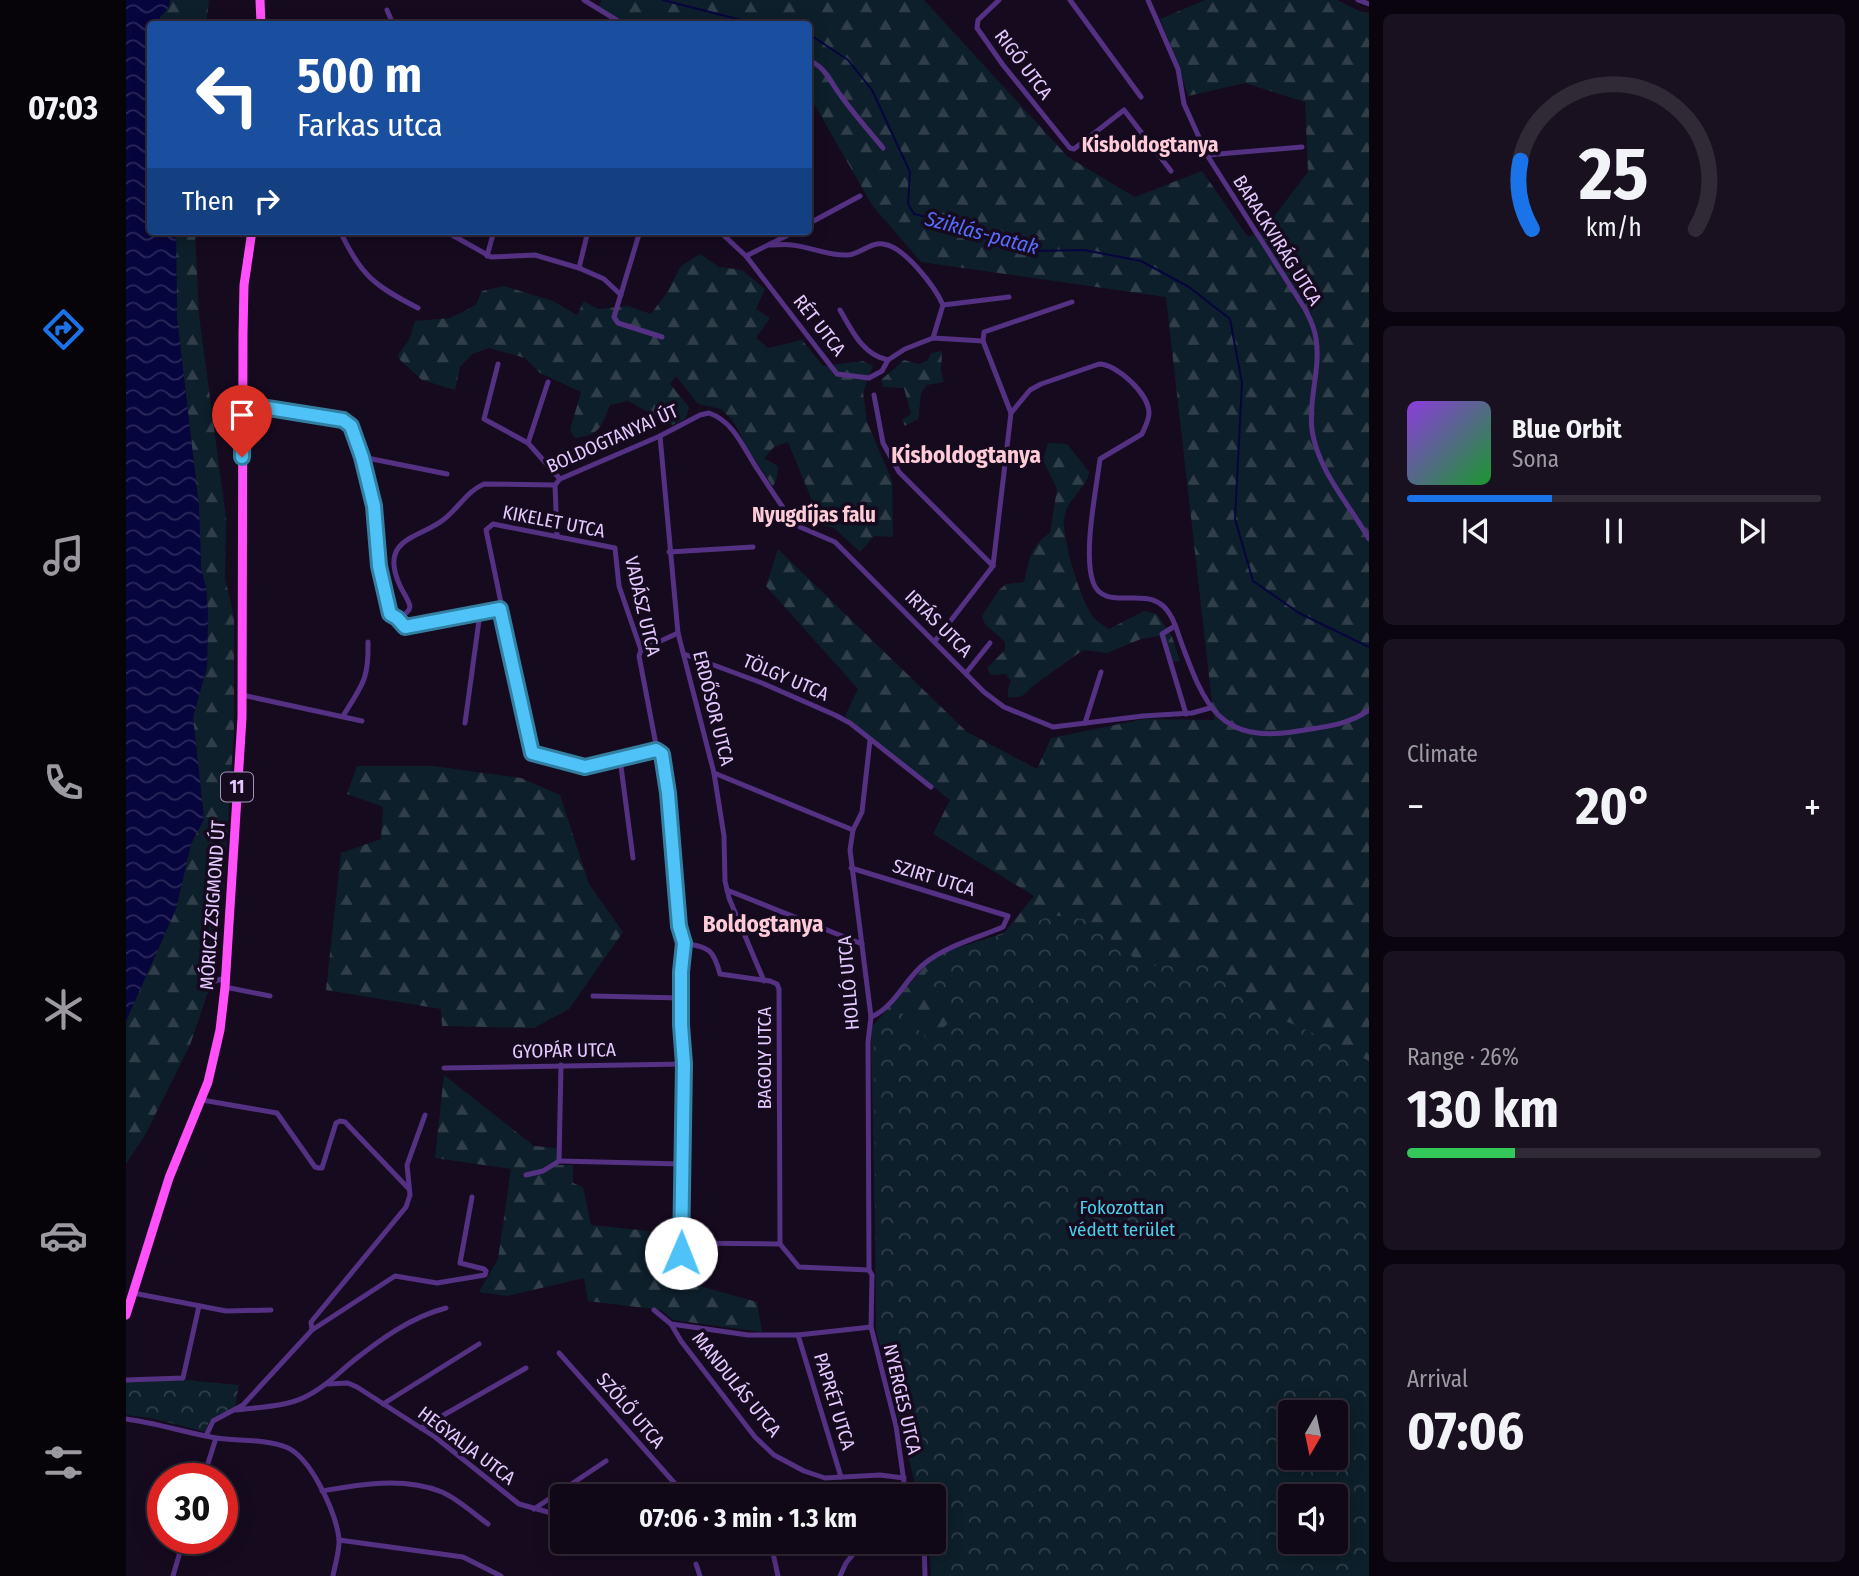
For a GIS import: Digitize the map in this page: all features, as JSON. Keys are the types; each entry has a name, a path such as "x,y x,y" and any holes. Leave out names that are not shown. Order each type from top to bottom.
{"main road":[{"path":"260,0 261,21"},
{"name":"MÓRICZ ZSIGMOND ÚT","path":"126,1315 169,1178 202,1100 214,1061 225,983 242,695 244,285 251,235"}],"street":[{"path":"584,0 617,21"},
{"name":"RIGÓ UTCA","path":"999,0 978,20 977,27 1003,65 1070,148 1074,149 1124,110 1171,171"},
{"path":"1070,0 1141,97"},
{"name":"BARACKVIRÁG UTCA","path":"1148,0 1180,73 1184,104 1208,155 1313,326 1317,341 1317,358 1310,408 1317,451 1369,539"},
{"path":"1358,0 1369,4"},
{"path":"387,10 392,21"},
{"path":"812,62 827,74 840,95 884,148"},
{"path":"1208,155 1302,147"},
{"path":"812,222 860,196"},
{"path":"342,235 356,262 371,281 384,291 418,308"},
{"path":"452,235 487,256 535,255 579,268 604,279 621,295"},
{"path":"487,256 493,235"},
{"path":"579,268 587,235"},
{"path":"639,235 614,317 618,323 662,337"},
{"path":"723,235 746,256 789,235"},
{"path":"770,245 791,245 849,256 883,243 893,248 919,269 935,287 943,305 933,338"},
{"name":"RÉT UTCA","path":"746,256 837,374 869,378 882,371 888,360 905,349 933,338 982,341"},
{"path":"943,305 1009,297"},
{"path":"934,641 993,566 1011,413 982,341 985,332 1072,303"},
{"path":"840,310 855,337 876,358 888,360"},
{"path":"498,364 484,419 528,443 560,479"},
{"path":"1011,413 1030,390 1041,384 1100,364 1114,367 1144,396 1149,412 1142,434 1100,460 1091,531 1090,562 1093,583 1106,597 1149,598 1160,603 1175,626 1196,684 1210,708 1235,727 1262,735 1282,734 1348,722 1369,710"},
{"path":"528,443 548,382"},
{"path":"874,395 883,443 899,472 993,566"},
{"path":"243,404 343,420 355,432 374,506 379,566 390,614 405,627 500,609 532,753 585,767 656,750"},
{"name":"BOLDOGTANYAI ÚT","path":"397,618 407,614 410,606 398,583 395,569 396,555 403,541 442,521 476,487 484,484 555,485 560,479 709,413"},
{"name":"IRTÁS UTCA","path":"709,413 732,429 792,520 800,527 835,542 984,692 1004,707 1053,727 1143,716 1186,714 1210,708"},
{"name":"ERDŐSOR UTCA","path":"660,436 678,633 714,773 724,836 727,890 764,981"},
{"path":"362,457 447,474"},
{"path":"555,485 557,536"},
{"name":"KIKELET UTCA","path":"500,609 486,530 488,526 493,524 615,548"},
{"path":"669,552 753,547"},
{"name":"VADÁSZ UTCA","path":"615,548 619,586 641,650 639,656 656,750 662,754 668,793 679,926 684,943 681,998 684,1064 681,1253"},
{"path":"465,723 480,613"},
{"path":"1175,626 1162,635 1186,714"},
{"path":"641,650 678,633"},
{"path":"343,716 365,680 369,668 368,642"},
{"path":"966,673 990,643"},
{"name":"TÖLGY UTCA","path":"684,654 762,683 850,723 931,788"},
{"path":"1085,723 1101,671"},
{"path":"242,695 362,721"},
{"name":"HOLLÓ UTCA","path":"870,740 862,812 853,830 850,850 871,1017 868,1051 871,1328"},
{"path":"620,759 633,858"},
{"path":"714,773 853,830"},
{"name":"SZIRT UTCA","path":"851,868 1007,916 1003,927 940,953 926,962 883,1011 871,1017"},
{"path":"727,890 862,944"},
{"name":"BAGOLY UTCA","path":"684,943 708,947 716,957 720,974 777,984 779,989 780,1244"},
{"path":"212,982 270,996"},
{"path":"593,996 681,998"},
{"name":"GYOPÁR UTCA","path":"444,1068 684,1064"},
{"path":"559,1161 561,1065"},
{"path":"202,1100 277,1113 315,1167 319,1168 322,1168 336,1123 345,1122 408,1188"},
{"path":"312,1330 311,1322 407,1207 410,1195 407,1165 425,1115"},
{"path":"526,1175 543,1171 559,1161 682,1164"},
{"path":"236,1410 312,1330 395,1276 437,1283 485,1275 484,1269 460,1263 472,1197"},
{"path":"681,1243 780,1244 799,1267 869,1270"},
{"path":"132,1293 226,1311 271,1310"},
{"path":"126,1380 183,1378 199,1306"},
{"path":"206,1436 213,1421 236,1410 274,1406 302,1398 327,1384 394,1332 424,1314 446,1308"},
{"path":"654,1311 671,1324 748,1335 798,1335 871,1328"},
{"name":"MANDULÁS UTCA","path":"671,1324 681,1341 755,1437 774,1455 804,1471 825,1478 880,1475 904,1478"},
{"name":"NYERGES UTCA","path":"871,1328 896,1426 905,1484"},
{"name":"PAPRÉT UTCA","path":"798,1335 841,1477"},
{"name":"HEGYALJA UTCA","path":"383,1404 479,1344"},
{"name":"SZŐLŐ UTCA","path":"559,1353 675,1484"},
{"path":"421,1428 526,1368"},
{"name":"HEGYALJA UTCA","path":"327,1384 348,1383 421,1428 519,1504 550,1513"},
{"path":"126,1419 216,1438 274,1444 303,1459 333,1516 339,1540 333,1576"},
{"path":"208,1463 216,1438"},
{"path":"534,1509 606,1461"},
{"path":"322,1491 366,1483 423,1487 444,1493 488,1524"},
{"path":"339,1540 463,1557 501,1576"},
{"path":"173,1576 179,1554"},
{"path":"773,1554 778,1576"},
{"path":"840,1576 853,1554"},
{"path":"924,1554 925,1576"},
{"path":"696,1564 700,1576"}],"green space":[{"path":"170,0 209,0 206,21 160,21 160,17 169,7"},
{"path":"602,0 924,0 1068,157 1135,197 1202,171 1248,237 1263,231 1308,172 1305,102 1245,83 1188,96 1160,19 1205,0 1337,0 1369,13 1369,1412 1348,1412 1348,1400 1278,1400 1278,1470 1338,1470 1342,1484 1278,1484 1278,1554 1348,1554 1348,1503 1369,1576 931,1576 930,1554 946,1554 946,1484 915,1484 877,1332 871,1028 935,955 1004,933 1034,896 933,834 950,800 845,716 858,689 766,586 778,549 967,732 1037,769 1051,738 1144,719 1214,720 1166,297 921,262 872,205 812,100 812,21 625,21 598,8"},
{"path":"176,235 195,235 199,315 226,518 225,578 234,617 234,730 222,910 214,974 190,1045 145,1135 126,1164 126,1021 176,909 191,844 204,819 193,717 207,667 208,614 201,568 199,507 177,318"},
{"path":"700,254 719,267 742,270 765,289 756,309 770,318 756,338 768,348 802,340 823,366 863,361 873,366 863,392 867,422 892,481 893,537 874,536 860,552 834,528 818,524 811,498 788,442 774,447 764,458 778,466 773,487 733,421 721,409 698,404 676,376 670,384 689,407 686,418 672,425 628,401 610,405 595,432 575,438 570,430 581,392 540,373 525,358 489,348 472,354 460,367 455,390 422,380 399,359 398,355 409,340 415,321 450,318 476,305 482,291 504,286 553,301 577,315 584,301 598,309 628,306 651,314 666,294 681,266"},
{"path":"942,351 941,371 944,382 927,385 921,393 918,419 905,426 902,420 911,414 904,388 883,387 881,380 904,360 918,364 927,361 931,353"},
{"path":"1048,443 1067,444 1089,472 1065,513 1064,529 1079,587 1090,612 1109,629 1144,611 1157,614 1172,637 1180,661 1172,662 1160,636 1141,639 1107,653 1083,650 1023,695 1008,697 1011,681 1006,674 991,675 987,668 1005,650 1005,642 985,624 982,616 1006,584 1024,582 1034,549 1050,533 1057,489 1043,460"},
{"path":"357,766 433,766 521,778 560,795 589,884 623,932 569,1009 534,1028 442,1026 441,1009 326,990 341,853 381,839 383,807 347,794"},
{"name":"Fokozottan védett terület","path":"1052,915 1083,919 1145,966 1208,965 1224,975 1260,1012 1291,1023 1369,1061 1369,1576 934,1576 931,1554 946,1554 946,1484 917,1484 876,1330 874,1027 895,1006 929,1041 958,1014 924,976 936,957"},
{"path":"444,1075 534,1146 556,1148 558,1165 573,1165 573,1183 583,1187 591,1225 649,1231 651,1260 697,1259 700,1286 757,1302 762,1332 673,1320 661,1310 588,1301 584,1278 507,1296 479,1292 498,1259 511,1169 435,1158"},
{"path":"186,1380 239,1385 235,1407 209,1421 206,1432 151,1418 126,1415 126,1382"}],"water":[{"path":"126,0 170,0 169,7 160,17 160,21 147,21 147,235 176,235 177,318 199,507 201,568 208,614 207,667 193,717 204,819 191,844 176,909 126,1021"}],"waterway":[{"name":"Sziklás-patak","path":"663,0 745,21"},
{"name":"Sziklás-patak","path":"812,38 848,60 872,90 910,172 908,204 914,214 938,220 959,231 1034,251 1084,250 1141,261 1189,287 1230,319 1242,383 1235,519 1253,581 1299,613 1369,647"}],"district":[{"name":"Kisboldogtanya","path":"1150,145"},
{"name":"Kisboldogtanya","path":"966,455"},
{"name":"Nyugdíjas falu","path":"814,515"},
{"name":"Boldogtanya","path":"763,924"}],"route":[{"path":"242,457 243,404 343,420 355,432 374,506 379,566 390,614 405,627 500,609 532,753 585,767 656,750 662,754 668,793 679,926 684,943 681,972 684,1064 681,1253"}]}
